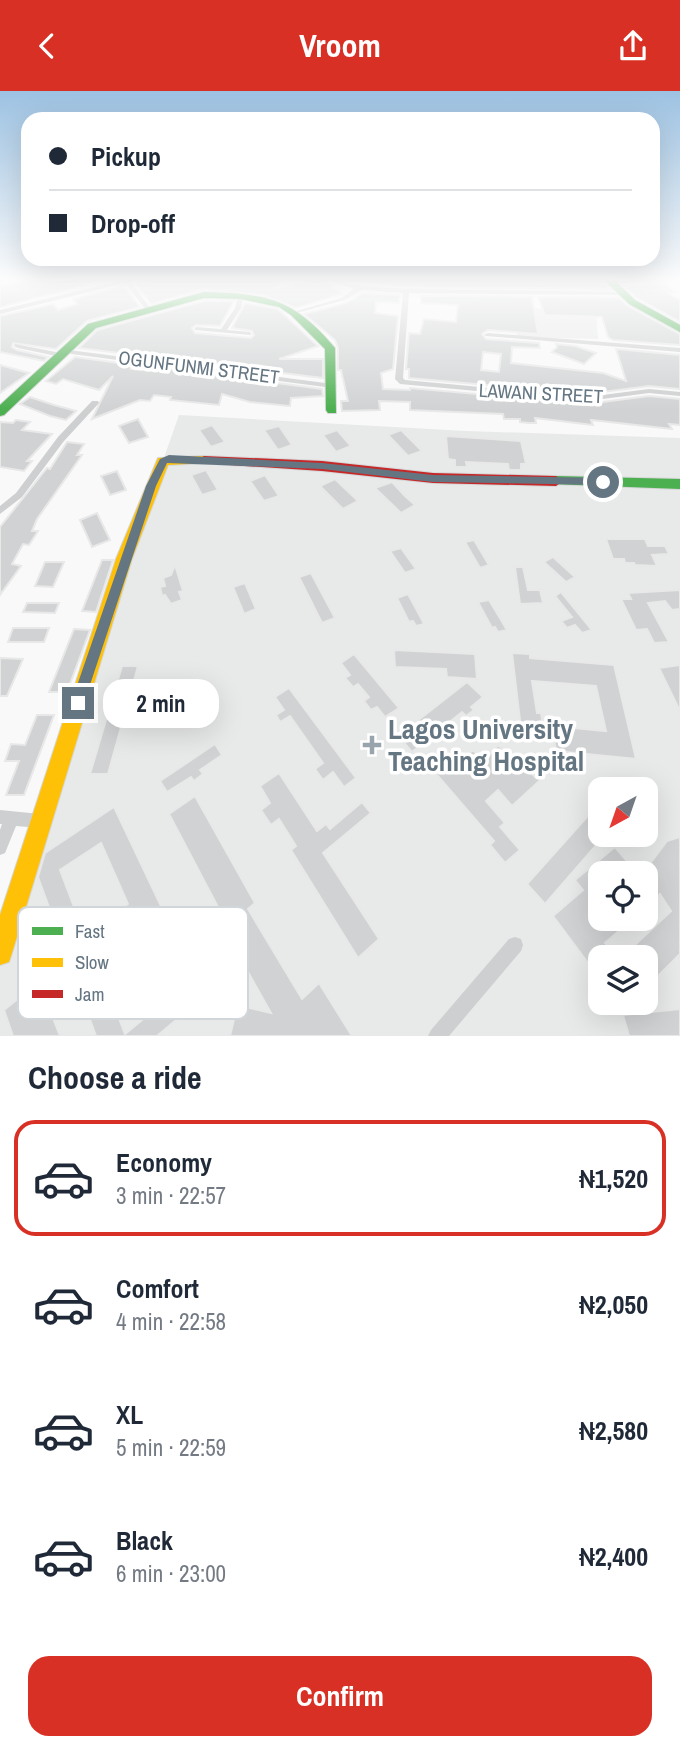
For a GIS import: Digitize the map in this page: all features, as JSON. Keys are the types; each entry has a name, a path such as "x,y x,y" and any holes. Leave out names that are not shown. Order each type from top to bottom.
{"street":[{"path":"4,406 92,326 105,322"},
{"path":"223,331 229,322"},
{"path":"304,322 330,348 332,410"},
{"name":"LAWANI STREET","path":"403,322 400,380 410,385 587,399 649,391 680,394"},
{"path":"197,329 249,334"},
{"path":"488,335 680,350"},
{"name":"OGUNFUNMI STREET","path":"18,346 333,386"},
{"path":"0,511 19,495 61,439 95,403"},
{"path":"0,953 124,559 163,461 193,459 322,466 433,478 680,484"},
{"path":"0,848 6,818 40,821"},
{"path":"437,1036 515,945"}],"shaded area":[{"path":"513,322 597,322 598,339 518,337"},
{"name":"Lagos University Teaching Hospital","path":"179,415 466,431 680,438 680,1036 0,1036 0,924"}],"building":[{"path":"0,322 86,322 56,349 13,343 12,347 17,350 48,357 44,361 0,352"},
{"path":"126,322 222,322 220,326 196,325 192,328 195,333 251,338 254,335 252,331 232,328 235,322 292,322 318,346 279,359 323,359 323,378 79,348 97,330"},
{"path":"314,322 397,322 393,369 381,373 383,389 410,388 587,404 649,396 680,399 680,425 669,424 672,429 591,420 593,425 535,418 536,423 529,423 520,422 520,419 504,419 503,414 410,410 410,402 379,401 380,410 342,411 341,401 348,401 341,370 338,370 338,348 335,340"},
{"path":"423,322 536,322 538,334 488,330 482,334 486,339 539,343 540,348 512,347 511,363 603,373 626,381 616,349 680,355 680,389 649,386 587,394 409,378 409,369 406,369 409,333 420,334","holes":["483,352 501,354 499,372 481,370"]},
{"path":"604,322 658,322 680,334 680,345 613,340 608,337"},
{"path":"556,344 575,346 596,353 584,364 552,352 557,347"},
{"path":"75,357 134,365 131,369 152,371 154,367 322,389 323,396 291,398 290,406 250,402 222,394 219,405 170,400 171,397 154,395 150,401 140,400 92,419 113,376 99,390 63,379 56,384 46,381"},
{"path":"0,365 29,373 0,393"},
{"path":"30,397 76,411 66,420 50,416 20,404"},
{"path":"138,419 148,437 129,443 119,426"},
{"path":"16,420 30,422 22,430 52,434 27,461 32,461 24,471 0,467 0,422 13,423"},
{"path":"212,425 225,442 211,447 199,430"},
{"path":"279,426 292,445 278,450 264,430"},
{"path":"337,430 351,446 336,452 323,435"},
{"path":"401,430 422,451 408,456 388,435"},
{"path":"446,436 521,441 526,464 521,464 521,470 509,470 508,464 466,462 467,467 455,467 455,460 448,459"},
{"path":"67,442 84,444 77,455 82,455 37,519 32,531 38,531 29,545 23,544 12,564 21,566 0,595 0,527 47,468 50,469"},
{"path":"206,470 218,490 202,495 191,475"},
{"path":"117,471 126,490 110,495 101,476"},
{"path":"265,475 279,496 264,501 250,481"},
{"path":"335,479 358,501 343,509 320,486"},
{"path":"392,482 415,505 401,513 375,488"},
{"path":"97,513 110,540 92,547 80,520"},
{"path":"606,539 645,539 648,546 665,546 669,554 652,555 657,566 625,563 624,559 613,559"},
{"path":"474,540 489,565 480,568 465,542"},
{"path":"401,548 416,569 405,573 390,551"},
{"path":"553,557 575,577 566,582 544,562"},
{"path":"102,560 113,560 96,612 82,611"},
{"path":"45,562 64,562 53,587 35,586"},
{"path":"175,565 183,591 179,592 182,600 171,604 165,595 162,596 160,587 165,586 163,578 171,575"},
{"path":"515,567 523,567 528,590 540,590 543,603 520,604"},
{"path":"311,573 335,618 322,623 299,577"},
{"path":"245,583 256,609 244,614 233,587"},
{"path":"680,590 680,609 672,610 665,601 648,603 669,642 654,643 647,629 636,630 621,599 631,599 628,593"},
{"path":"561,592 592,630 582,633 575,625 567,628 561,621 572,617 555,596"},
{"path":"408,594 424,624 416,626 413,621 409,622 397,598"},
{"path":"489,600 507,630 498,632 495,627 492,628 478,602"},
{"path":"27,603 59,603 55,613 23,612"},
{"path":"13,628 49,628 44,642 8,642"},
{"path":"74,629 90,630 67,692 49,692"},
{"path":"394,650 475,654 477,679 447,677 446,669 395,667"},
{"path":"512,653 530,654 530,658 614,665 636,759 556,751 554,740 522,737","holes":["532,681 596,686 606,731 543,725 541,713 537,713"]},
{"path":"354,654 399,708 385,717 377,707 371,710 364,701 369,697 358,684 353,687 345,678 350,675 341,663"},
{"path":"0,658 23,659 7,696 0,696"},
{"path":"680,665 680,711 659,668"},
{"path":"122,666 138,666 108,774 90,774"},
{"path":"467,682 483,697 471,707 474,710 466,716 462,712 412,752 398,736"},
{"path":"289,688 356,778 344,787 333,772 323,780 315,769 323,763 290,716 280,722 276,715 284,710 275,697"},
{"path":"37,715 54,715 24,795 6,795 19,761 5,761 11,744 25,745"},
{"path":"215,744 222,755 200,770 203,774 194,781 191,777 167,792 160,781"},
{"path":"498,745 515,756 535,777 540,759 553,764 551,776 547,774 512,806 498,790 486,801 505,823 500,827 520,850 505,863 490,845 494,841 425,761 440,749 454,766 473,750 484,761"},
{"path":"279,773 317,831 326,824 330,829 362,802 371,813 323,853 379,939 358,958 291,850 296,846 279,819 271,825 261,810 270,803 260,786"},
{"path":"195,796 255,903 248,909 218,907 169,814"},
{"path":"114,807 161,907 124,907 128,904 101,843 60,870 74,907 49,907 38,877 45,853"},
{"path":"588,816 588,847 595,847 545,904 527,884"},
{"path":"680,837 680,954 658,976 658,945 635,945 650,931 658,931 658,923 671,911 660,894 658,896 658,861 652,861 667,841"},
{"path":"615,847 627,861 598,861"},
{"path":"588,869 588,931 619,931 605,943 607,945 588,945 588,963 553,916 583,890 575,880"},
{"path":"248,909 302,999 319,983 352,1036 230,1036 234,1019 248,1019 248,1007 271,1013 248,972"},
{"path":"18,999 18,1019 53,1019 60,1036 13,1036 4,1010"},
{"path":"680,1009 680,1036 629,1036 623,1015 658,1015 658,1011"},
{"path":"90,1019 119,1019 125,1034 143,1019 177,1019 157,1036 96,1036"}],"traffic: fast":[{"path":"0,412 92,326 106,322"},
{"path":"304,322 330,348 332,410"},
{"path":"668,322 680,329"},
{"path":"556,481 680,484"}],"traffic: slow":[{"path":"0,953 124,559 163,461 204,460"}],"traffic: jam":[{"path":"204,460 322,466 433,478 556,481"}],"place":[{"name":"Lagos University Teaching Hospital","path":"372,745"}],"route":[{"path":"78,703 124,559 151,486 163,461 169,458 363,469 433,478 603,482"}]}
